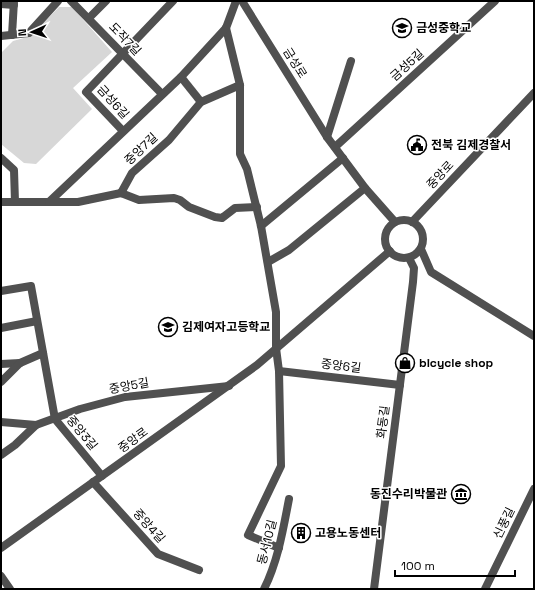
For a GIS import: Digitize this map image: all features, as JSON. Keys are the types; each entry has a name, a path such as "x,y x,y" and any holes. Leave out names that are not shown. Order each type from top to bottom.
{"street":[{"path":"1,36 29,33 58,1"},
{"name":"도작7길","path":"72,1 162,94"},
{"path":"89,18 106,1"},
{"path":"122,54 173,1"},
{"name":"금성6길","path":"48,202 181,77 226,28 236,1"},
{"name":"금성로","path":"242,1 327,137 365,188 395,222"},
{"name":"금성5길","path":"335,147 495,1"},
{"path":"1,4 14,3 12,35"},
{"path":"226,28 240,85 240,154 247,169 257,207 276,312 276,348 279,371 281,466 248,535 279,548"},
{"name":"금성6길","path":"122,54 86,92 123,131"},
{"path":"327,137 351,61"},
{"path":"181,77 201,102"},
{"name":"중앙7길","path":"121,193 132,173 169,140 201,102 240,85"},
{"name":"중앙로","path":"412,222 534,93"},
{"path":"261,226 343,158"},
{"path":"2,160 14,170 15,202"},
{"path":"268,262 289,250 365,188"},
{"path":"1,202 78,202 121,193 139,200 174,198 180,200 189,207 215,217 222,218 235,208 257,207"},
{"path":"404,220 412,222 417,225 423,236 421,249 416,255 409,258 398,258 390,252 385,241 387,230 395,222 404,220"},
{"path":"421,249 432,272 534,336"},
{"name":"중앙로","path":"1,548 229,386 390,252"},
{"name":"화동길","path":"374,589 414,268 409,258"},
{"name":"중앙3길","path":"1,291 31,286 55,419 102,476"},
{"path":"1,328 37,321"},
{"path":"1,364 20,363 43,353"},
{"path":"1,382 20,363"},
{"name":"중앙6길","path":"279,371 400,386"},
{"name":"중앙5길","path":"1,422 36,425 80,409 125,398 229,386"},
{"name":"중앙5길","path":"1,455 15,445 36,425"},
{"name":"중앙4길","path":"93,482 158,554 199,570"},
{"name":"신풍길","path":"485,589 534,489"},
{"name":"동서10길","path":"264,589 271,574 279,548 289,499"},
{"path":"1,576 10,589"}],"shaded area":[{"path":"59,7 72,7 112,52 73,88 92,109 36,164 24,163 1,144 1,53 13,41 31,36"}],"place":[{"name":"금성중학교","path":"402,28"},
{"name":"전북 김제경찰서","path":"417,145"},
{"name":"김제여자고등학교","path":"168,327"},
{"name":"bicycle shop","path":"405,363"},
{"name":"동진수리박물관","path":"461,494"},
{"name":"고용노동센터","path":"301,533"}]}
